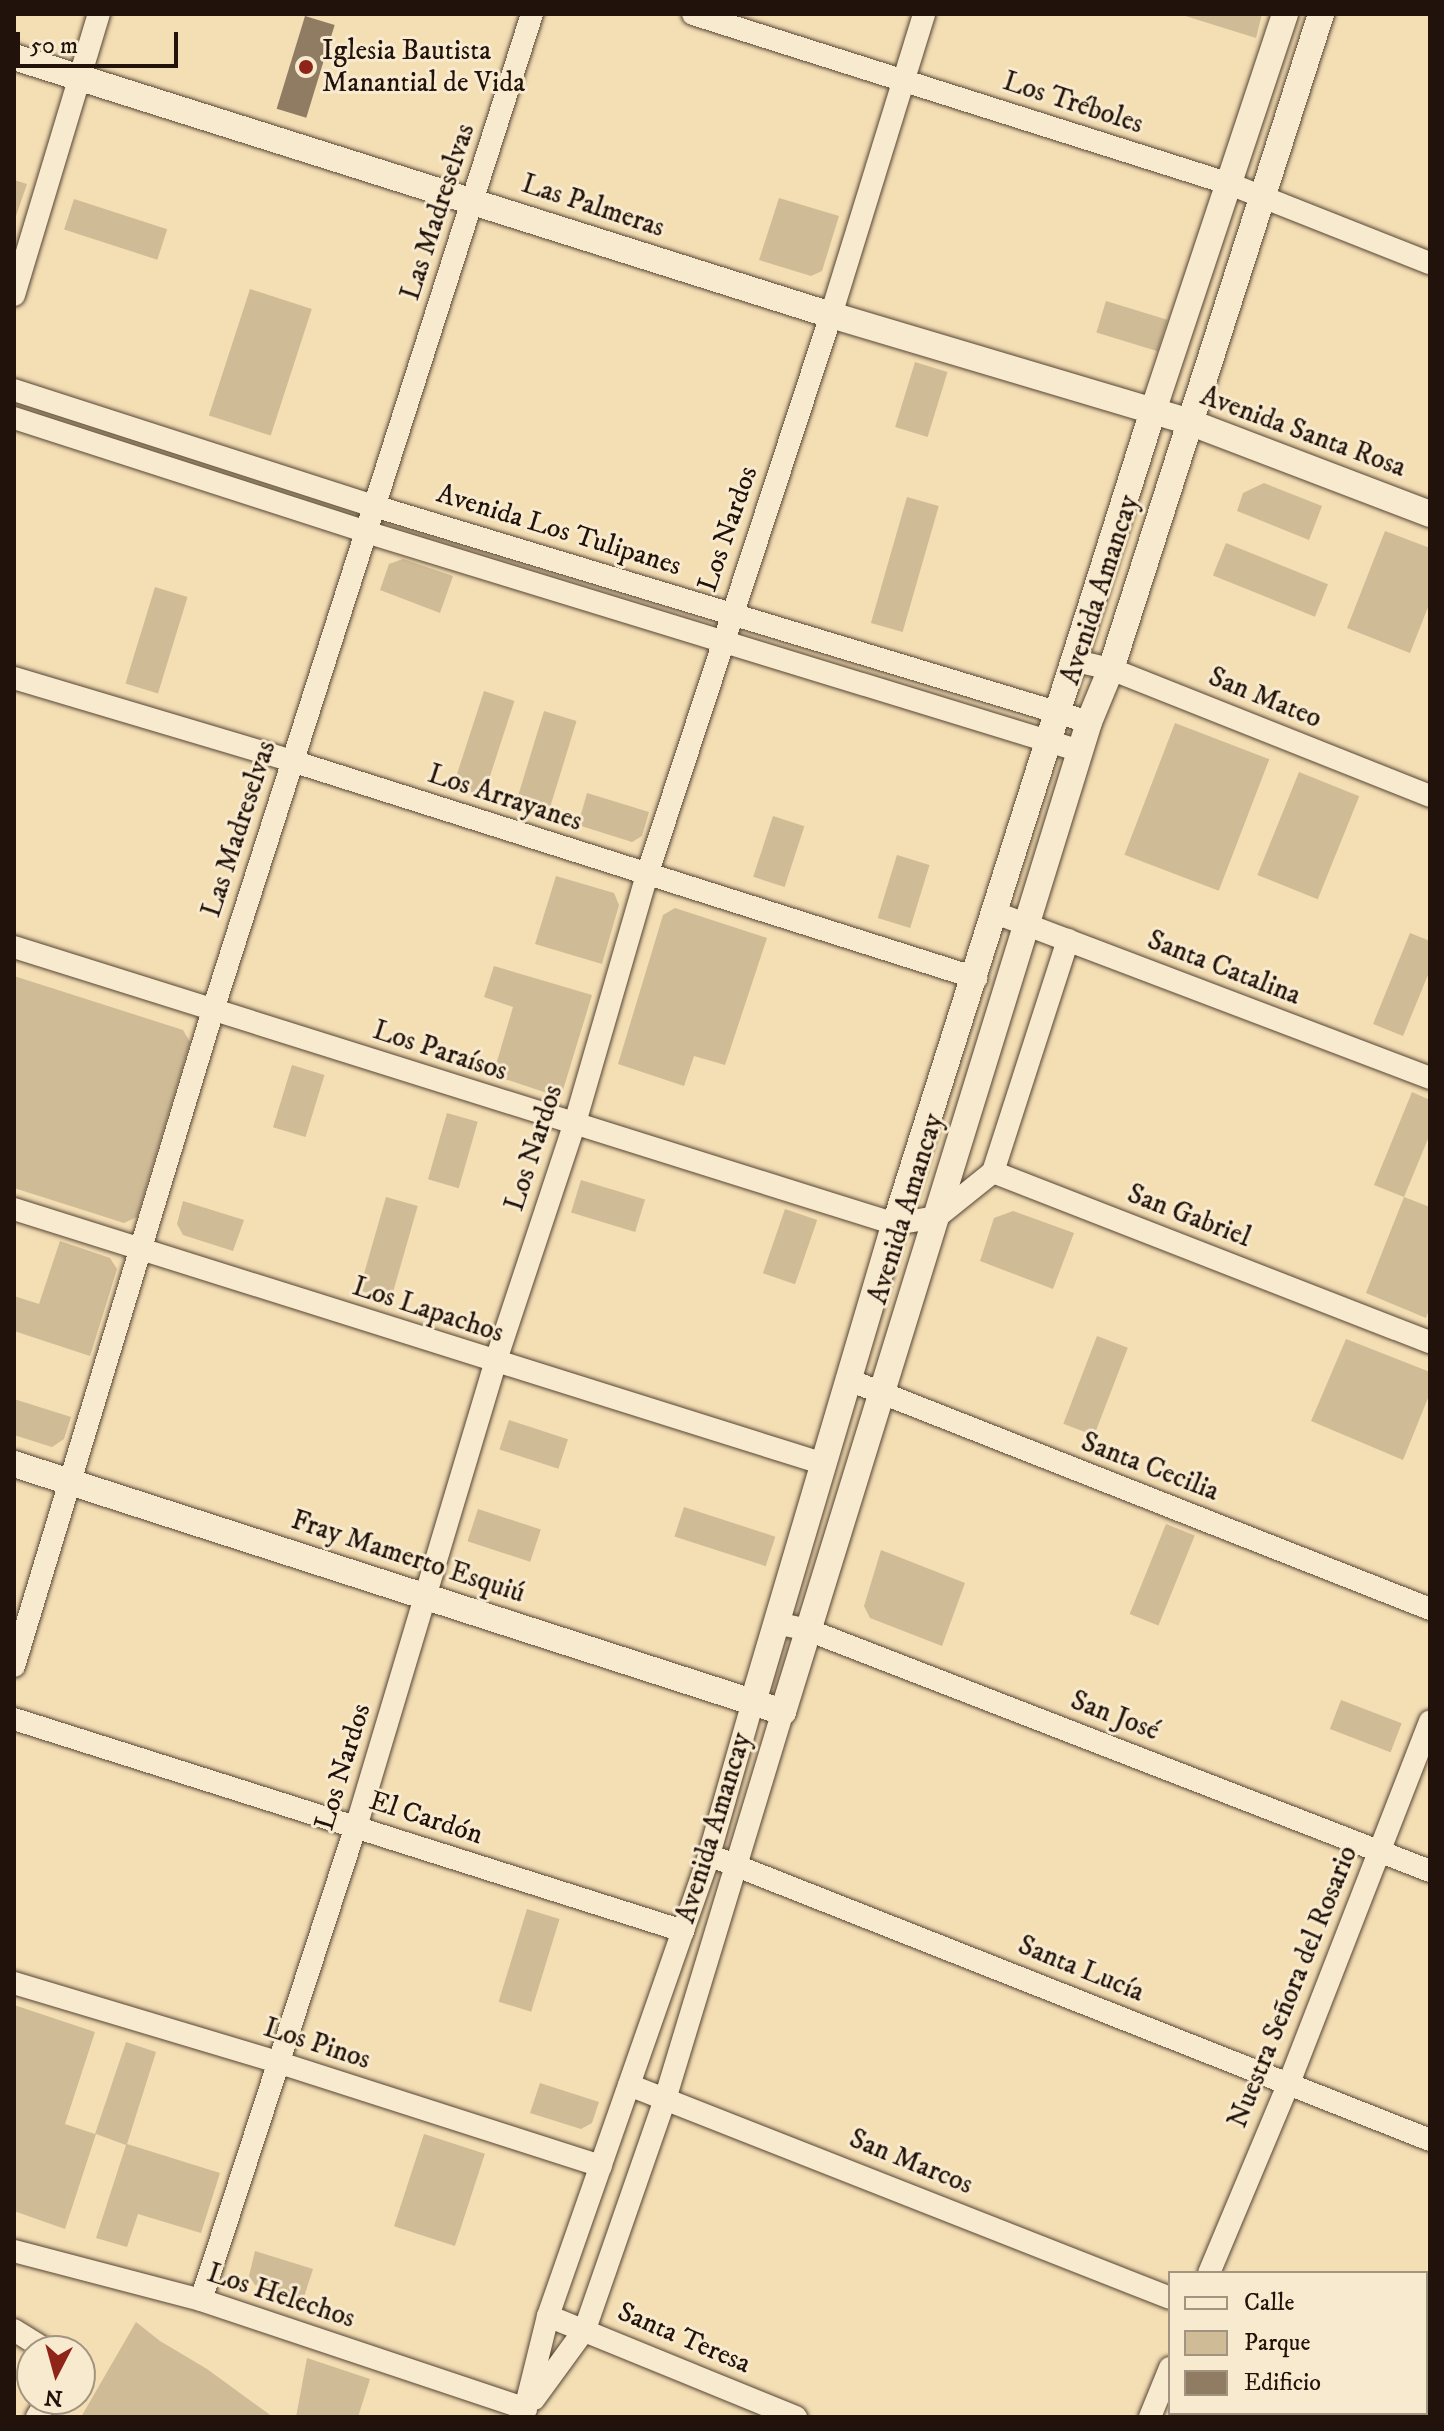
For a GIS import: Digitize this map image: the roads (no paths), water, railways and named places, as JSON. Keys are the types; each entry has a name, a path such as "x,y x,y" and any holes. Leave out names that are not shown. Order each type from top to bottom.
{"street":[{"path":"14,295 99,14"},
{"name":"Las Madreselvas","path":"14,1666 213,1010 532,14"},
{"name":"Los Tréboles","path":"693,14 1230,184 1430,263"},
{"name":"Los Nardos","path":"201,2300 356,1827 495,1363 574,1126 647,875 831,315 924,14"},
{"name":"Avenida Amancay","path":"524,2413 548,2316 709,1855 895,1224 976,978 1152,414 1285,14"},
{"name":"Avenida Amancay","path":"524,2413 585,2329 666,2096 1089,722 1111,669 1189,422 1265,197 1321,14"},
{"name":"Las Palmeras","path":"14,57 1152,414"},
{"name":"Avenida Los Tulipanes","path":"14,390 374,506 1089,722"},
{"name":"Avenida Santa Rosa","path":"1152,414 1189,422 1430,514"},
{"name":"Avenida Los Tulipanes","path":"14,418 366,532 1080,751"},
{"name":"San Mateo","path":"1076,661 1111,669 1430,796"},
{"name":"Los Arrayanes","path":"14,678 292,761 976,978"},
{"name":"Santa Catalina","path":"996,913 1430,1078"},
{"path":"895,1224 937,1217 993,1172 1068,940"},
{"name":"Los Paraísos","path":"14,947 574,1126 895,1224"},
{"name":"San Gabriel","path":"993,1172 1430,1342"},
{"name":"Los Lapachos","path":"14,1209 495,1363 824,1464"},
{"name":"Santa Cecilia","path":"849,1380 1430,1609"},
{"name":"Fray Mamerto Esquiú","path":"14,1464 783,1712"},
{"name":"San José","path":"776,1623 808,1630 1430,1871"},
{"name":"El Cardón","path":"14,1719 683,1931"},
{"name":"Nuestra Señora del Rosario","path":"1210,2271 1289,2083 1430,1722"},
{"name":"Santa Lucía","path":"709,1855 1430,2140"},
{"name":"Los Pinos","path":"14,1983 280,2063 601,2166"},
{"name":"San Marcos","path":"629,2085 666,2096 1168,2297"},
{"name":"Los Helechos","path":"14,2251 201,2300 524,2413"},
{"name":"Santa Teresa","path":"548,2316 796,2417"},
{"path":"1150,2417 1168,2373"}],"place":[{"name":"Iglesia Bautista Manantial de Vida","path":"306,67"}]}
